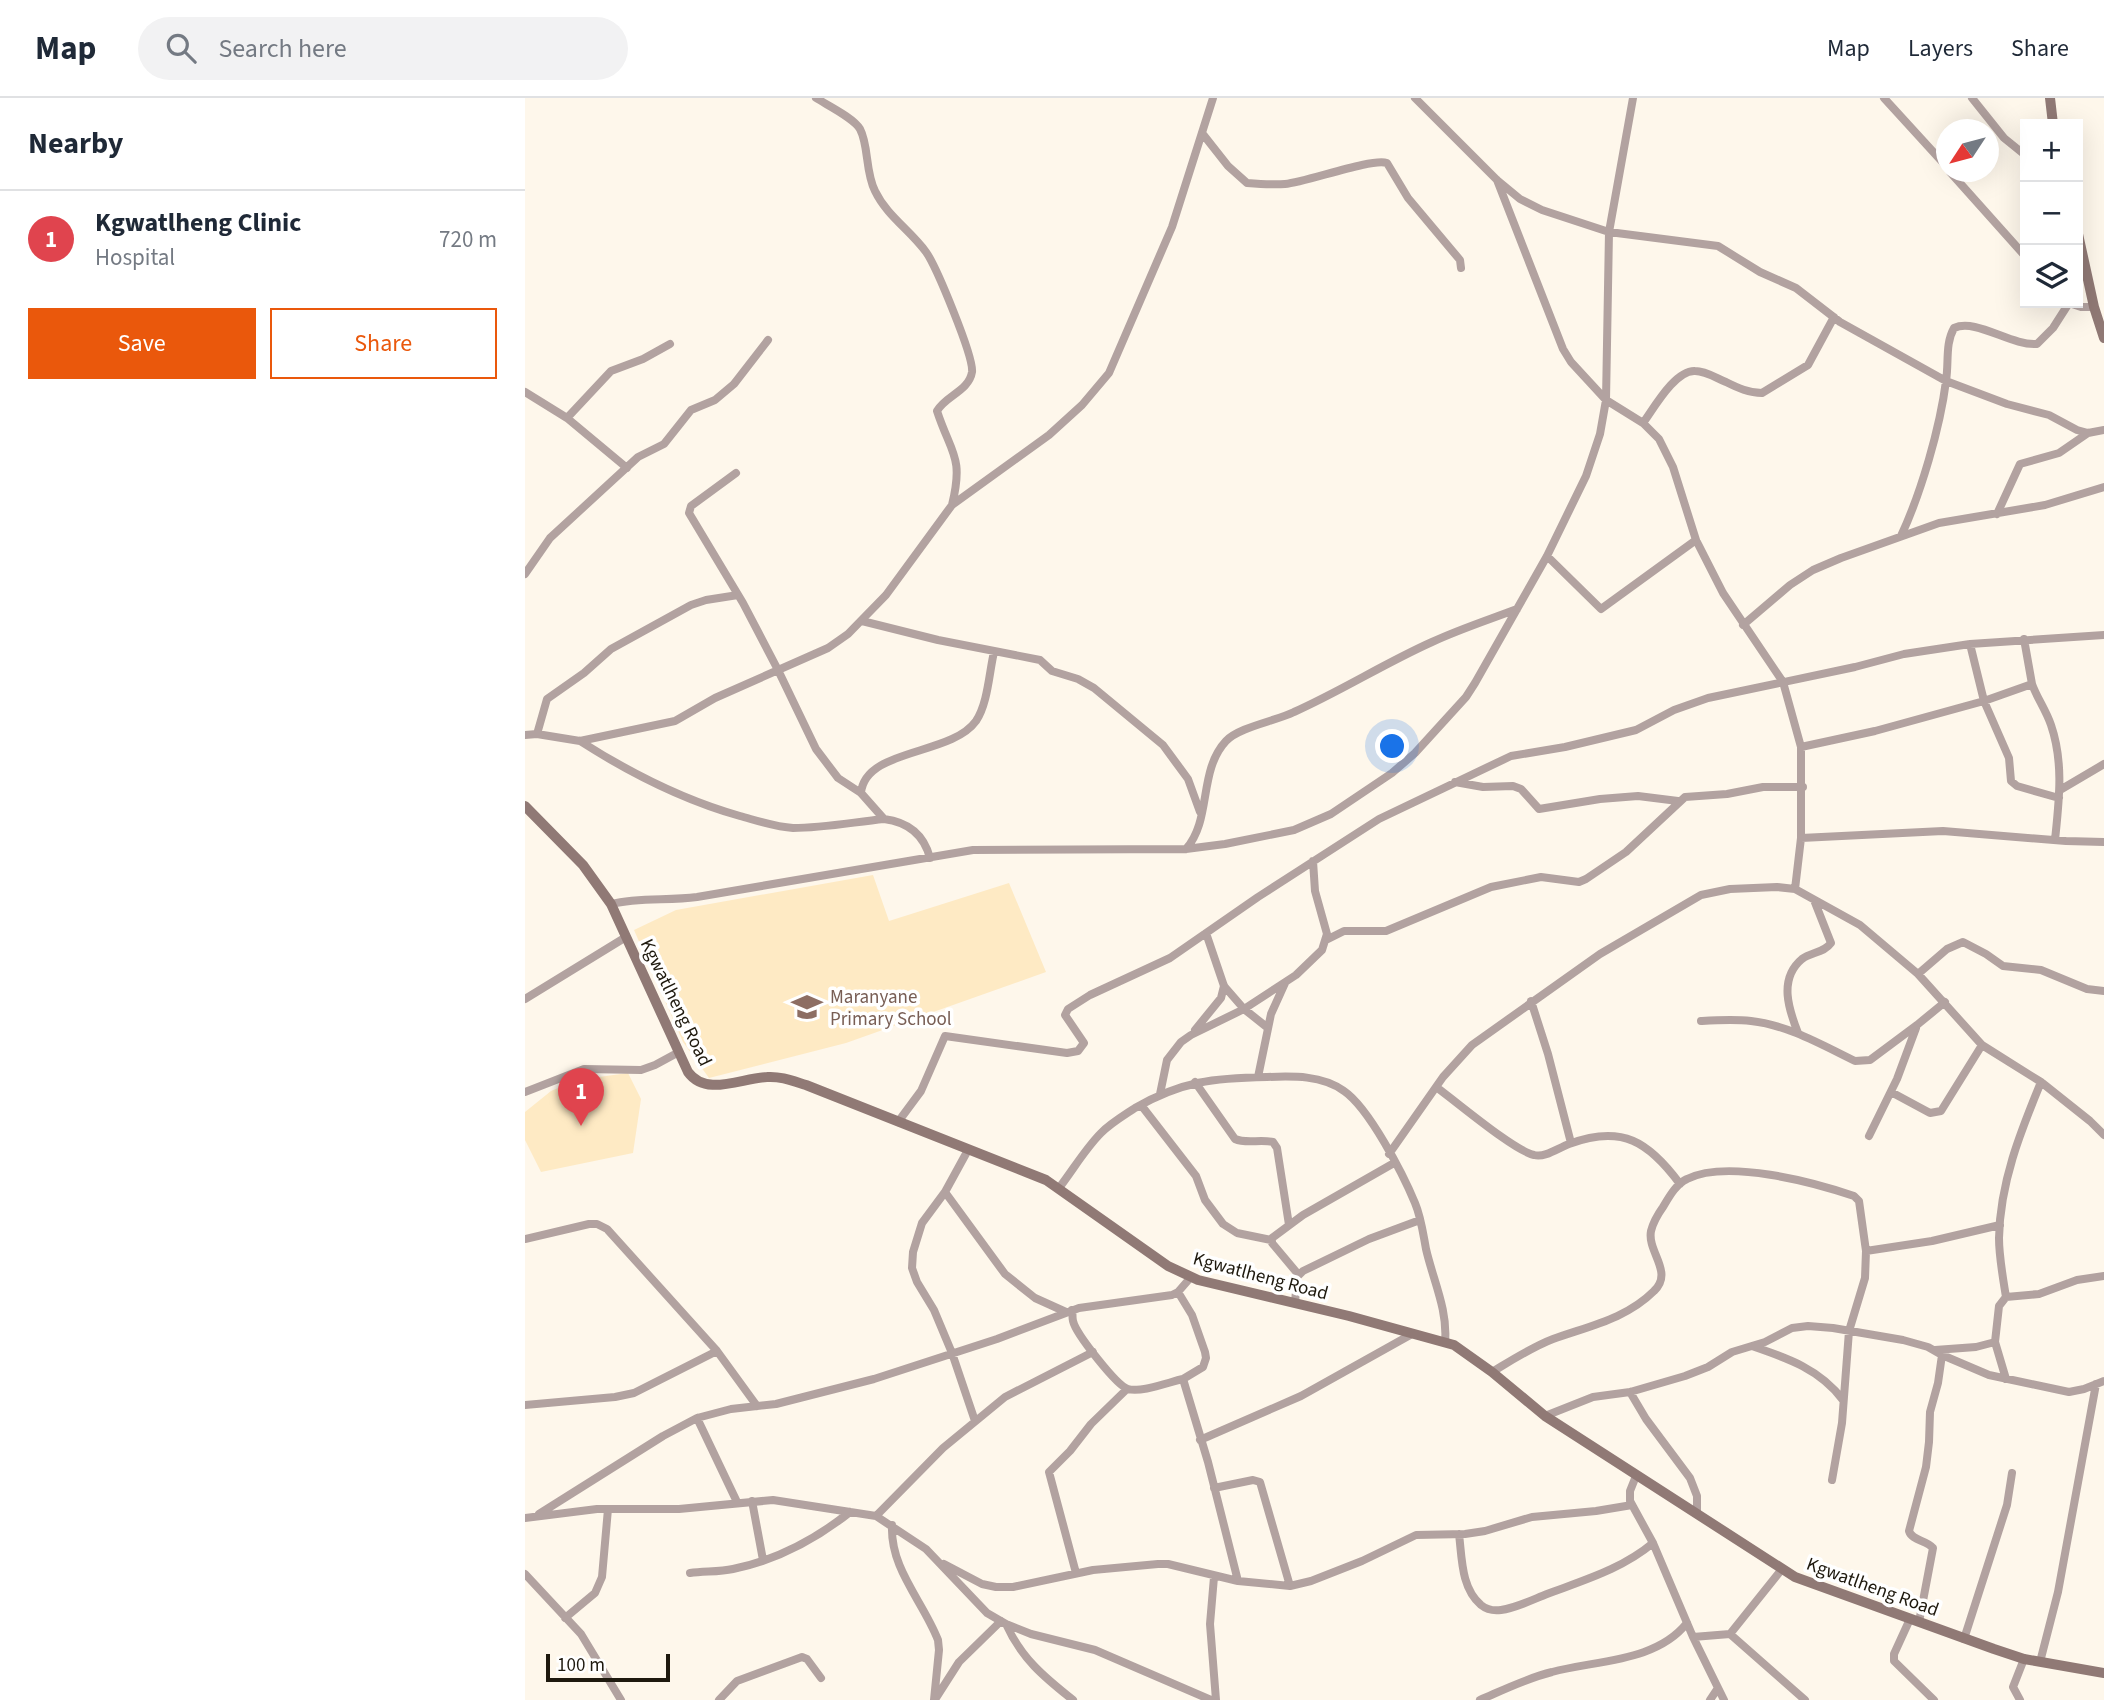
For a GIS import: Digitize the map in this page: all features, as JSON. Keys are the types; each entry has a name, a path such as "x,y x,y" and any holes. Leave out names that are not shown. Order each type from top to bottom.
{"street":[{"path":"816,98 853,122 860,130 870,180 895,220 928,255 968,351 972,372 968,381 937,411 956,456 958,482 952,505"},
{"path":"525,735 537,734 580,741 675,721 715,698 828,648 848,634 886,596 907,570 952,505 1049,435 1083,405 1109,373 1172,227 1213,98"},
{"path":"1415,98 1497,180 1520,199 1542,210 1609,232 1718,246 1760,272 1795,288 1834,317 1947,381 2007,404 2049,415 2088,433"},
{"path":"611,904 635,899 697,897 983,849 1186,849 1225,844 1294,830 1314,823 1361,796 1392,773 1415,753 1466,697 1547,556 1585,476 1600,434 1606,400 1609,232 1633,98"},
{"path":"1884,98 1936,155"},
{"path":"1972,98 2004,138 2020,151"},
{"path":"2049,98 2052,119"},
{"path":"1202,133 1228,166 1247,183 1288,184 1374,162 1387,163 1408,198 1459,260 1461,268"},
{"path":"1497,180 1563,349 1571,362 1606,400 1643,423 1659,439 1673,467 1696,540 1723,593 1783,682 1801,747 1801,838 1795,889"},
{"path":"1959,182 2020,250"},
{"path":"2079,245 2104,338"},
{"path":"2083,307 2094,307"},
{"path":"1901,536 1928,463 1947,381 1948,339 1954,328 1964,324 2005,338 2037,344 2053,328 2066,308"},
{"path":"1643,423 1671,385 1680,376 1693,371 1707,373 1744,390 1762,393 1808,365 1834,317"},
{"path":"525,574 550,538 643,453 664,444 691,410 715,400 734,384 768,340"},
{"path":"566,418 611,371 643,359 670,344"},
{"path":"525,392 566,418 627,468"},
{"path":"1997,514 2020,464 2059,453 2088,433 2104,430"},
{"path":"736,472 691,506 689,513 738,595 824,760 838,778 861,793 884,818"},
{"path":"1743,625 1790,584 1813,570 1901,536 1939,523 2066,500 2104,487"},
{"path":"1547,556 1601,609 1696,540"},
{"path":"537,734 547,699 584,673 611,649 691,606 706,600 738,595"},
{"path":"1186,849 1196,838 1215,760 1227,739 1337,693 1431,642 1517,609"},
{"path":"862,621 1040,660 1052,671 1094,688 1117,704 1177,761 1195,792 1201,815"},
{"path":"898,1122 921,1091 945,1036 1067,1053 1078,1051 1084,1043 1065,1015 1068,1009 1090,995 1170,958 1379,819 1511,756 1565,747 1636,730 1674,710 1708,698 1903,654 1971,644 2104,635"},
{"path":"2024,639 2032,684 2050,723 2060,761 2055,840"},
{"path":"1971,644 1984,701 2009,758 2013,784 2060,794 2104,764"},
{"path":"861,793 861,788 875,766 947,742 975,722 984,698 994,652"},
{"path":"1801,747 1875,731 1984,701 2032,684"},
{"path":"580,741 628,771 670,790 727,813 772,826 801,827 884,818 896,821 912,829 926,845 930,858"},
{"path":"1455,782 1483,787 1513,786 1521,789 1539,809 1638,796 1678,801"},
{"path":"1326,940 1344,931 1386,931 1491,887 1541,877 1580,882 1626,852 1665,817 1678,801 1692,795 1727,794 1763,787 1803,787"},
{"name":"Kgwatlheng Road","path":"525,806 583,864 611,904 691,1077 705,1085 770,1077 786,1078 1035,1175 1059,1188 1168,1266 1191,1277 1445,1342 1465,1352 1545,1416 1782,1569 1811,1584 2024,1659 2104,1673"},
{"path":"1801,838 1943,831 2104,842"},
{"path":"1191,1035 1244,1009 1319,955 1326,940 1326,929 1315,891 1313,861"},
{"path":"1389,1154 1436,1087 1472,1045 1600,954 1701,895 1730,889 1795,889 1860,925 1918,974 1982,1045 2041,1082 2091,1121 2104,1135"},
{"path":"1798,1033 1789,1009 1787,987 1796,966 1803,958 1825,949 1831,943 1814,900"},
{"path":"1206,933 1224,986 1244,1009 1268,1028"},
{"path":"525,999 626,937"},
{"path":"1918,974 1947,949 1963,942 2003,966 2041,970 2087,989 2104,991"},
{"path":"1258,1077 1271,1014 1286,981"},
{"path":"1160,1094 1164,1070 1171,1053 1191,1035 1221,998 1224,986"},
{"path":"1531,1001 1571,1143"},
{"path":"1701,1021 1754,1021 1798,1033 1855,1061 1863,1062 1870,1060 1945,1002"},
{"path":"1869,1136 1891,1092 1917,1025"},
{"path":"1891,1092 1930,1113 1941,1111 1982,1045"},
{"path":"525,1092 584,1069 641,1070 679,1052"},
{"path":"1059,1188 1101,1133 1114,1121 1160,1094 1195,1082 1258,1077 1291,1076 1319,1079 1334,1084 1359,1106 1415,1203 1445,1320 1445,1342"},
{"path":"1195,1082 1235,1139 1264,1140 1273,1142 1277,1148 1289,1225"},
{"path":"2006,1379 1995,1342 1999,1306 2006,1297 1999,1241 2001,1198 2010,1165 2041,1082"},
{"path":"1436,1087 1489,1127 1535,1156 1542,1156 1571,1143 1622,1136 1631,1139 1666,1165 1680,1184"},
{"path":"1141,1105 1193,1172 1205,1200 1223,1224 1237,1233 1271,1240 1298,1274 1294,1303"},
{"path":"968,1150 945,1192 922,1223 917,1235 912,1268 952,1353 975,1420"},
{"path":"1271,1240 1289,1225 1394,1163"},
{"path":"1492,1372 1550,1340 1601,1324 1628,1311 1657,1289 1661,1266 1653,1246 1651,1231 1657,1217 1680,1184 1694,1176 1732,1171 1815,1182 1854,1196 1861,1210 1866,1251 1865,1278 1849,1331 1832,1480"},
{"path":"945,1192 1005,1274 1035,1298 1069,1311 1073,1322 1093,1352 1127,1389 1136,1390 1182,1379 1203,1367 1206,1358 1192,1315 1178,1292"},
{"path":"1298,1274 1369,1239 1420,1220"},
{"path":"525,1239 589,1224 602,1225 717,1351 757,1406"},
{"path":"1866,1251 1932,1241 2000,1225"},
{"path":"2006,1297 2039,1294 2077,1280 2104,1276"},
{"path":"535,1516 576,1493 673,1430 697,1418 731,1409 812,1396 997,1339 1069,1311 1178,1292 1191,1277"},
{"path":"1545,1416 1593,1397 1630,1392 1701,1370 1732,1352 1765,1342 1792,1328 1808,1326 1903,1340 1928,1347 1978,1372 2069,1392 2100,1383 2058,1592 2040,1662"},
{"path":"1200,1440 1301,1396 1412,1334"},
{"path":"1932,1350 1984,1346 1995,1342"},
{"path":"1752,1346 1806,1367 1833,1387 1843,1400"},
{"path":"525,1405 634,1393 717,1351"},
{"path":"876,1516 943,1448 1016,1389 1093,1352"},
{"path":"1934,1700 1894,1661 1894,1654 1915,1620 1933,1548 1931,1544 1913,1537 1909,1531 1926,1467 1930,1412 1943,1356"},
{"path":"1182,1379 1238,1581"},
{"path":"1076,1573 1049,1472 1091,1424 1127,1389"},
{"path":"1630,1392 1646,1419 1690,1478 1697,1496 1697,1514"},
{"path":"697,1418 737,1502"},
{"path":"1964,1639 2007,1505 2012,1473"},
{"path":"1636,1476 1629,1496 1632,1504 1653,1543 1693,1637 1724,1700"},
{"path":"1214,1488 1253,1480 1260,1482 1290,1586"},
{"path":"525,1518 608,1509 680,1509 773,1500 876,1516 892,1525 939,1562 987,1612 1004,1623 1031,1634 1107,1654 1213,1700 1210,1624 1214,1577"},
{"path":"752,1501 763,1560"},
{"path":"939,1562 982,1584 996,1587 1013,1587 1093,1570 1168,1564 1214,1577 1290,1586 1311,1581 1362,1561 1416,1535 1485,1531 1532,1517 1596,1511 1632,1504"},
{"path":"565,1618 599,1586 608,1509"},
{"path":"689,1573 733,1569 763,1560 810,1542 850,1512"},
{"path":"892,1525 894,1552 910,1589 938,1640 934,1700"},
{"path":"1459,1534 1467,1584 1479,1603 1491,1611 1501,1611 1599,1575 1632,1559 1653,1543"},
{"path":"1730,1634 1782,1569"},
{"path":"525,1574 581,1634 621,1700"},
{"path":"934,1700 960,1662 1004,1623"},
{"path":"1004,1623 1023,1655 1073,1700"},
{"path":"1480,1700 1548,1672 1640,1654 1671,1641 1687,1623"},
{"path":"1693,1637 1730,1634 1805,1700"},
{"path":"719,1700 737,1681 802,1657 807,1659 821,1678"},
{"path":"2020,1700 2013,1687 2024,1659"},
{"path":"1710,1700 1718,1688"}],"shaded area":[{"name":"Maranyane Primary School","path":"873,875 889,921 1009,883 1046,972 846,1043 709,1078 683,1042 634,930 676,910"},
{"path":"628,1073 641,1099 633,1153 541,1172 525,1140 525,1112 551,1091 577,1080"}],"place":[{"name":"Maranyane Primary School","path":"807,1007"},
{"name":"Kgwatlheng Clinic","path":"581,1126"}]}
